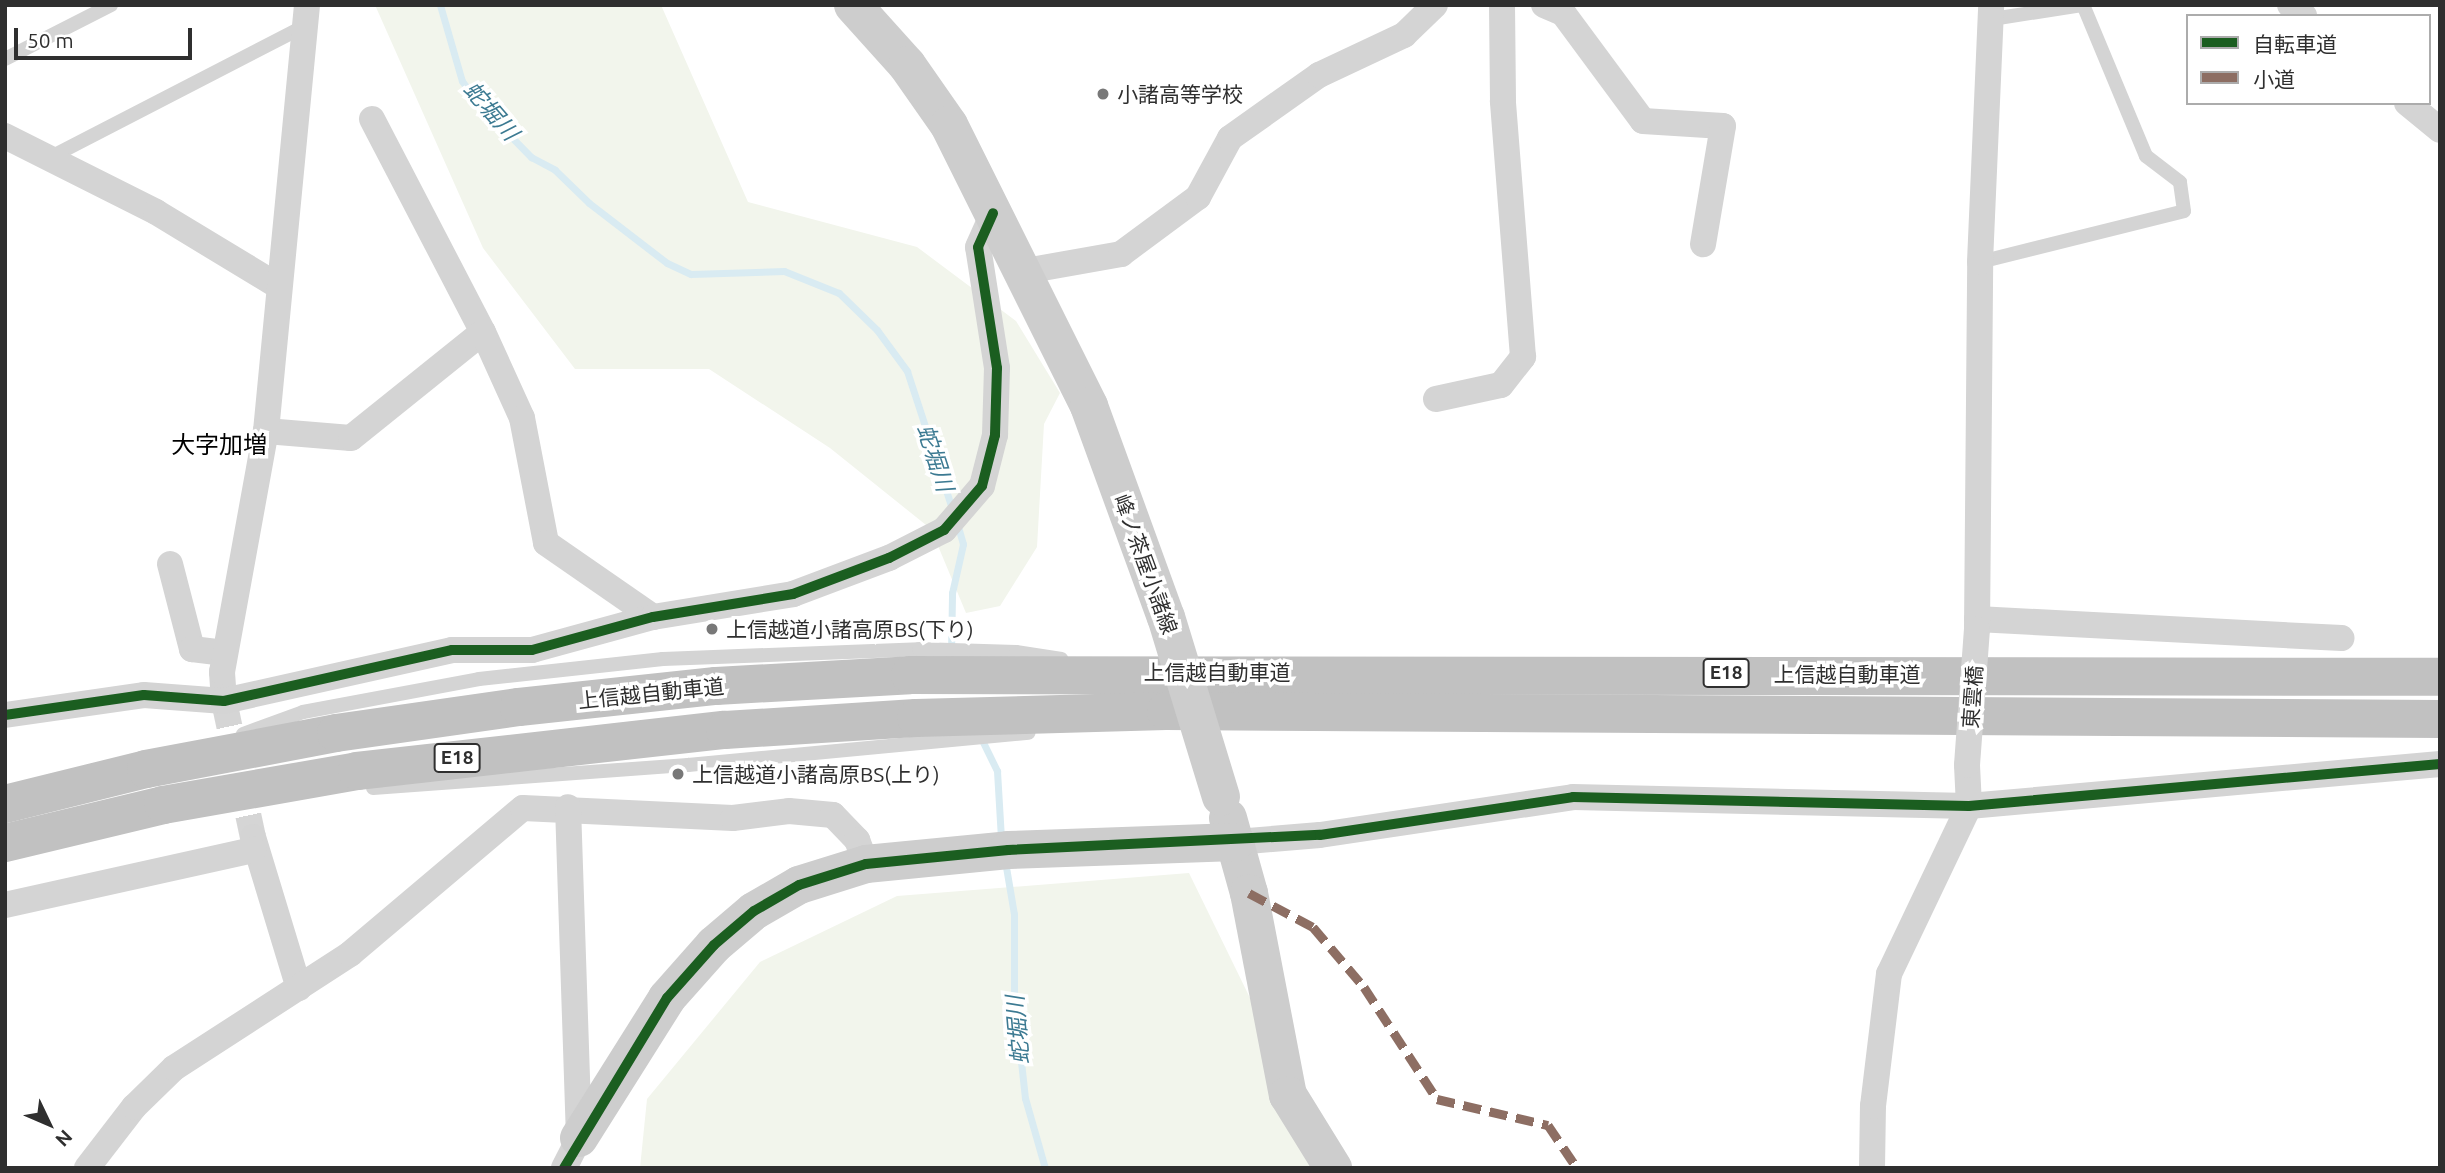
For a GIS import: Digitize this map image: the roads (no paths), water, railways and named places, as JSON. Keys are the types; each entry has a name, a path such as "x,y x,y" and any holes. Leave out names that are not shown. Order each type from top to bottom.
{"highway":[{"name":"上信越自動車道","path":"5,804 146,769 336,733 519,707 914,662 1014,662 1153,672 2440,677"},
{"name":"上信越自動車道","path":"5,844 163,805 357,771 528,749 1352,713 2440,719"}],"main road":[{"name":"峰ノ茶屋小諸線","path":"853,5 907,65 949,125 1089,407 1166,617 1236,842 1288,1095 1333,1168"},
{"path":"571,1153 667,998 714,945 754,911 799,886 866,864 1008,850 1236,842"}],"street":[{"path":"1020,272 1121,254 1198,197 1230,138 1319,75 1404,35 1435,5"},
{"path":"1436,399 1501,386 1523,357 1503,101 1502,5"},
{"path":"1544,5 1563,13 1643,121 1723,126 1703,244"},
{"name":"東雲橋","path":"1969,806 1967,765 1977,624 1980,262 1992,12"},
{"path":"224,701 226,653 266,431 278,286 307,15"},
{"path":"2409,105 2440,131"},
{"path":"372,119 483,332 522,418 546,543 653,617"},
{"path":"5,136 156,212 278,286"},
{"path":"5,715 144,695 224,701 452,650 532,650 653,617 793,594 889,558 944,530 982,486 995,435 997,368 978,247 993,213"},
{"path":"266,431 351,438 483,332"},
{"path":"170,564 192,649 226,653"},
{"path":"1977,624 2342,638"},
{"path":"1236,842 1320,835 1573,797 1969,806 2440,764"},
{"path":"1872,1168 1873,1106 1889,974 1969,806"},
{"path":"568,807 571,1153"},
{"path":"87,1168 134,1107 174,1068 350,954 523,808 568,807 733,818 789,811 833,815 857,840 866,864"},
{"path":"5,905 253,844 299,988"}],"lane":[{"path":"5,60 111,5"},
{"path":"1980,262 2184,211 2180,182 2146,156 2082,5 1992,12"},
{"path":"49,158 307,15"},
{"path":"1086,730 1352,713"},
{"path":"163,805 688,765 920,730"}],"waterway":[{"name":"蛇堀川","path":"440,5 462,81 478,103 531,157 555,170 589,203 667,263 691,274 784,271 839,293 877,330 907,371 953,512"},
{"name":"蛇堀川","path":"951,653 952,593 963,544 957,523"},
{"name":"蛇堀川","path":"980,736 997,771 1001,839"},
{"name":"蛇堀川","path":"1005,861 1014,914 1014,997 1025,1098 1045,1168"}],"tunnel":[{"path":"224,701 253,837"}],"place":[{"name":"小諸高等学校","path":"1103,94"},
{"name":"上信越道小諸高原BS(下り)","path":"712,629"},
{"name":"上信越道小諸高原BS(上り)","path":"678,774"}],"district":[{"name":"大字加増","path":"219,445"}]}
